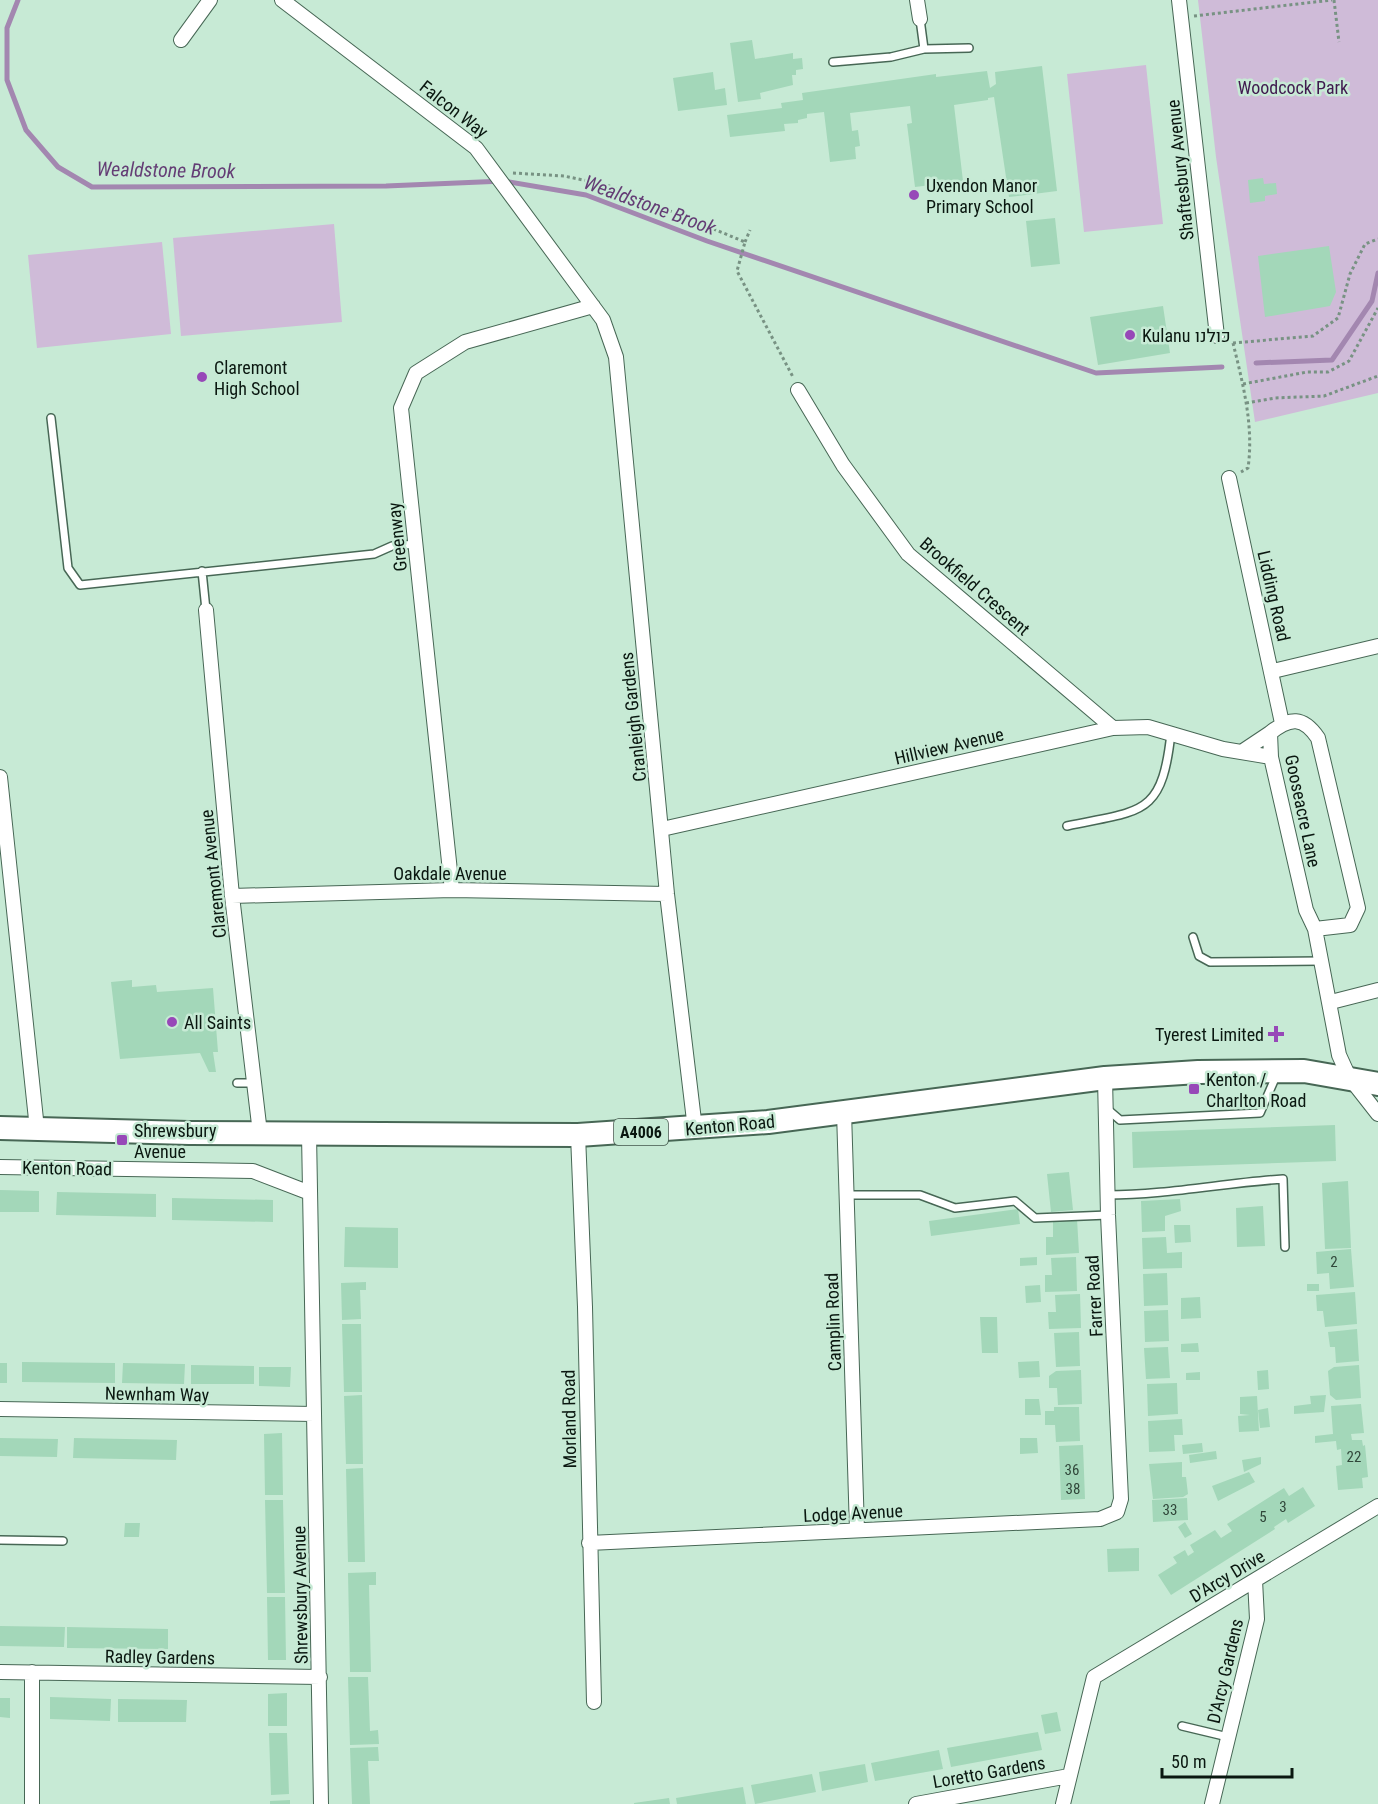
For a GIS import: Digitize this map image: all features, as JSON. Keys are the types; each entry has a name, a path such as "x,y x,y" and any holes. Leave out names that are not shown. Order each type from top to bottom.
{"main road":[{"name":"Kenton Road","path":"0,1128 309,1134 578,1135 695,1129 1105,1078 1278,1070 1349,1077"},
{"name":"A4006","path":"1349,1077 1378,1084"}],"street":[{"path":"181,40 210,0"},
{"name":"Falcon Way","path":"282,0 476,148 593,306"},
{"path":"917,0 920,19"},
{"name":"Shaftesbury Avenue","path":"1179,0 1217,336"},
{"name":"Greenway","path":"452,890 402,408 416,373 465,342 593,306"},
{"name":"Cranleigh Gardens","path":"593,306 603,320 616,357 668,894 695,1129"},
{"name":"Brookfield Crescent","path":"798,390 843,465 908,554 1113,728"},
{"name":"Lidding Road","path":"1229,478 1273,671 1282,723"},
{"name":"Claremont Avenue","path":"206,610 232,896 260,1133"},
{"path":"1273,671 1378,646"},
{"name":"Gooseacre Lane","path":"1315,929 1350,925 1358,908 1318,738 1310,727 1299,720 1282,723 1270,733 1271,757 1305,910 1315,929 1331,1002 1339,1055 1349,1077 1378,1114"},
{"name":"Hillview Avenue","path":"662,829 1113,728 1148,727 1223,749 1271,757"},
{"path":"1243,751 1270,733"},
{"path":"0,777 37,1129"},
{"name":"Oakdale Avenue","path":"232,896 452,890 668,894"},
{"path":"1331,1002 1378,990"},
{"name":"Farrer Road","path":"1105,1078 1107,1195 1121,1499 1118,1512"},
{"name":"Camplin Road","path":"844,1112 857,1530"},
{"name":"Shrewsbury Avenue","path":"309,1134 321,1804"},
{"name":"Morland Road","path":"578,1135 585,1307 594,1702"},
{"name":"Kenton Road","path":"0,1167 253,1171 310,1193"},
{"name":"Newnham Way","path":"0,1409 314,1414"},
{"name":"D'Arcy Drive","path":"1069,1776 1094,1677 1378,1506"},
{"name":"Lodge Avenue","path":"589,1543 1100,1519 1118,1512"},
{"name":"D'Arcy Gardens","path":"1212,1804 1257,1619 1255,1580"},
{"name":"Radley Gardens","path":"0,1672 320,1677"},
{"path":"32,1672 32,1804"},
{"path":"1063,1804 1069,1776"},
{"name":"Loretto Gardens","path":"916,1804 1069,1776"}],"lane":[{"path":"920,19 924,49"},
{"path":"833,62 891,57 924,49 969,48"},
{"path":"51,418 68,568 80,585 374,554 392,546 416,544"},
{"path":"202,571 206,610"},
{"path":"1067,826 1124,814 1146,804 1161,786 1171,733"},
{"path":"1193,937 1199,956 1210,962 1322,961"},
{"path":"1106,1108 1120,1120 1260,1113 1278,1070"},
{"path":"237,1083 254,1083"},
{"path":"1107,1195 1173,1192 1225,1183 1283,1179 1285,1247"},
{"path":"847,1195 920,1195 954,1208 1015,1201 1035,1218 1108,1215"},
{"path":"0,1540 63,1541"},
{"path":"1182,1726 1228,1737"}],"path":[{"path":"1181,17 1333,0 1339,42"},
{"path":"495,171 564,176 607,185 745,242"},
{"path":"750,230 736,271 798,390"},
{"path":"1217,336 1233,343 1313,336 1338,318 1350,274 1365,244 1378,239"},
{"path":"1243,384 1307,372 1328,372 1349,361 1378,308"},
{"path":"1229,478 1248,468 1251,444 1243,384 1233,343"},
{"path":"1246,403 1275,398 1324,396 1378,376"}],"green space":[{"name":"Woodcock Park","path":"1198,0 1378,0 1378,393 1255,422 1216,157"},
{"path":"1146,65 1163,224 1084,232 1067,74"},
{"path":"334,224 342,322 181,336 173,238"},
{"path":"162,242 171,334 37,348 28,255"}],"building":[{"path":"752,40 755,59 793,53 793,59 802,58 803,69 796,70 796,75 792,75 793,85 760,93 761,99 738,102 730,43"},
{"path":"1042,66 1057,191 1009,197 994,97 954,105 963,181 915,187 907,124 912,123 910,106 850,113 852,131 858,130 860,146 855,147 856,159 830,162 824,112 807,114 807,118 798,120 798,123 784,124 785,131 730,137 727,115 782,108 781,103 803,100 802,93 936,74 936,77 987,71 990,88 996,84 995,72"},
{"path":"713,72 715,90 725,88 727,105 678,111 673,78"},
{"path":"1263,178 1264,184 1276,183 1277,194 1265,196 1265,201 1250,203 1248,180"},
{"path":"1055,218 1060,264 1031,267 1026,221"},
{"path":"1329,246 1336,292 1330,306 1265,317 1258,256"},
{"name":"Kulanu כולנו","path":"1163,306 1170,353 1098,365 1090,317"},
{"path":"132,980 132,987 156,985 157,992 213,988 218,1052 213,1052 216,1072 209,1072 200,1053 120,1059 111,982"},
{"path":"1335,1125 1336,1161 1133,1168 1132,1132"},
{"path":"1069,1172 1073,1210 1051,1212 1047,1174"},
{"path":"1348,1181 1351,1248 1325,1249 1322,1183"},
{"path":"0,1190 39,1191 39,1212 0,1212"},
{"path":"57,1192 156,1194 156,1217 56,1215"},
{"path":"172,1198 273,1200 273,1222 172,1220"},
{"path":"1180,1199 1181,1211 1165,1216 1165,1231 1142,1232 1141,1201"},
{"path":"1263,1206 1265,1246 1237,1247 1236,1208"},
{"path":"1018,1209 1020,1224 931,1236 929,1221"},
{"path":"1077,1219 1079,1253 1046,1255 1046,1237 1053,1237 1053,1220"},
{"path":"1174,1225 1190,1225 1191,1242 1175,1243"},
{"path":"345,1227 398,1228 398,1268 344,1267"},
{"path":"1166,1237 1167,1253 1182,1252 1182,1268 1143,1269 1142,1238"},
{"path":"1351,1249 1354,1287 1330,1289 1329,1273 1317,1274 1316,1252"},
{"path":"1037,1257 1037,1265 1020,1266 1020,1258"},
{"path":"1076,1257 1077,1291 1045,1292 1045,1275 1052,1275 1051,1258"},
{"path":"1167,1273 1168,1305 1144,1306 1143,1274"},
{"path":"366,1282 366,1290 360,1290 361,1319 342,1320 341,1283"},
{"path":"1307,1284 1319,1284 1319,1291 1307,1291"},
{"path":"1040,1285 1041,1302 1026,1303 1025,1286"},
{"path":"1355,1292 1357,1324 1325,1327 1323,1311 1317,1311 1316,1295"},
{"path":"1080,1294 1081,1328 1049,1329 1048,1312 1056,1312 1055,1295"},
{"path":"1200,1297 1201,1318 1181,1319 1181,1298"},
{"path":"1168,1310 1169,1341 1145,1342 1144,1311"},
{"path":"980,1317 997,1317 998,1353 982,1353"},
{"path":"342,1324 361,1324 362,1392 344,1392"},
{"path":"1357,1329 1359,1361 1336,1363 1335,1347 1330,1347 1328,1332"},
{"path":"1079,1332 1080,1366 1056,1367 1054,1333"},
{"path":"1198,1343 1199,1352 1181,1352 1181,1344"},
{"path":"1168,1347 1170,1378 1146,1379 1144,1348"},
{"path":"1039,1361 1040,1377 1019,1378 1018,1362"},
{"path":"22,1362 115,1363 115,1383 22,1382"},
{"path":"0,1363 7,1363 7,1383 0,1383"},
{"path":"123,1363 185,1364 184,1384 122,1383"},
{"path":"191,1365 254,1366 254,1384 191,1384"},
{"path":"1359,1365 1361,1398 1336,1400 1330,1395 1328,1371 1334,1367"},
{"path":"259,1367 291,1367 290,1387 259,1386"},
{"path":"1081,1370 1082,1404 1058,1405 1057,1388 1049,1388 1049,1376 1056,1371"},
{"path":"1268,1370 1269,1389 1258,1390 1257,1371"},
{"path":"1200,1372 1200,1380 1186,1380 1186,1373"},
{"path":"1177,1383 1178,1414 1148,1416 1147,1384"},
{"path":"362,1395 363,1464 346,1464 344,1396"},
{"path":"1326,1395 1324,1412 1294,1414 1294,1406 1311,1404 1310,1396"},
{"path":"1257,1396 1259,1431 1239,1432 1238,1416 1250,1415 1240,1414 1240,1397"},
{"path":"1025,1399 1039,1399 1041,1415 1025,1415"},
{"path":"1361,1404 1364,1433 1351,1434 1352,1440 1362,1440 1363,1446 1365,1445 1368,1477 1362,1478 1363,1488 1338,1490 1336,1466 1342,1465 1341,1449 1337,1450 1336,1441 1315,1443 1315,1436 1333,1434 1331,1406"},
{"path":"1054,1407 1079,1407 1080,1441 1056,1442 1055,1425 1045,1425 1045,1411 1054,1411"},
{"path":"1268,1408 1270,1427 1260,1428 1258,1410"},
{"path":"1182,1419 1183,1435 1174,1435 1175,1451 1149,1452 1148,1421"},
{"path":"282,1433 283,1495 265,1495 264,1434"},
{"path":"0,1438 58,1439 57,1457 0,1456"},
{"path":"74,1438 177,1440 176,1460 73,1458"},
{"path":"1020,1438 1037,1438 1038,1453 1020,1454"},
{"path":"1202,1443 1203,1452 1183,1454 1182,1445"},
{"path":"1083,1445 1085,1499 1061,1500 1059,1446"},
{"path":"1216,1451 1217,1459 1190,1463 1189,1455"},
{"path":"1261,1457 1261,1464 1244,1472 1242,1460"},
{"path":"1182,1462 1182,1477 1186,1477 1188,1494 1183,1497 1153,1499 1149,1464"},
{"path":"363,1468 365,1562 348,1562 346,1469"},
{"path":"1249,1472 1255,1482 1218,1501 1212,1486"},
{"path":"1303,1487 1315,1506 1288,1523 1286,1519 1274,1527 1275,1529 1171,1595 1158,1575 1177,1563 1173,1557 1185,1550 1188,1556 1194,1552 1190,1545 1215,1530 1221,1538 1232,1531 1227,1524 1284,1488 1289,1496"},
{"path":"1187,1498 1188,1520 1153,1522 1152,1500"},
{"path":"265,1500 283,1500 285,1593 267,1593"},
{"path":"1185,1522 1192,1534 1185,1538 1178,1527"},
{"path":"125,1523 140,1523 139,1537 124,1537"},
{"path":"1139,1548 1139,1571 1108,1572 1107,1549"},
{"path":"376,1572 376,1585 369,1585 371,1672 350,1672 348,1573"},
{"path":"267,1597 285,1597 286,1660 268,1660"},
{"path":"0,1626 65,1627 64,1647 0,1646"},
{"path":"67,1627 168,1629 168,1649 67,1648"},
{"path":"348,1677 368,1677 370,1731 378,1730 379,1744 350,1745"},
{"path":"287,1693 287,1726 268,1726 268,1694"},
{"path":"50,1697 111,1699 110,1721 50,1719"},
{"path":"0,1698 10,1698 10,1718 0,1717"},
{"path":"118,1699 187,1700 186,1722 118,1722"},
{"path":"1057,1712 1061,1731 1045,1734 1041,1715"},
{"path":"1038,1732 1042,1750 951,1767 947,1748"},
{"path":"269,1733 287,1733 289,1794 271,1795"},
{"path":"378,1747 379,1761 368,1761 370,1804 352,1804 350,1748"},
{"path":"939,1750 943,1769 875,1781 871,1763"},
{"path":"865,1764 868,1782 822,1791 819,1772"},
{"path":"812,1774 816,1792 755,1804 751,1785"},
{"path":"743,1787 746,1804 677,1804 676,1798"},
{"path":"669,1798 670,1804 634,1804 634,1803"},
{"path":"290,1800 290,1804 270,1804 270,1801"}],"waterway":[{"name":"Wealdstone Brook","path":"18,0 7,28 7,80 26,130 58,167 92,187 386,186 504,181 586,195 707,241 1096,373 1222,367"},
{"name":"Wealdstone Brook","path":"1256,363 1332,360 1372,301 1378,273"}],"place":[{"name":"Uxendon Manor Primary School","path":"914,195"},
{"name":"Kulanu כולנו","path":"1130,335"},
{"name":"Claremont High School","path":"202,377"},
{"name":"All Saints","path":"172,1022"},
{"name":"Tyerest Limited","path":"1276,1034"},
{"name":"Kenton / Charlton Road","path":"1194,1089"},
{"name":"Shrewsbury Avenue","path":"122,1140"}]}
